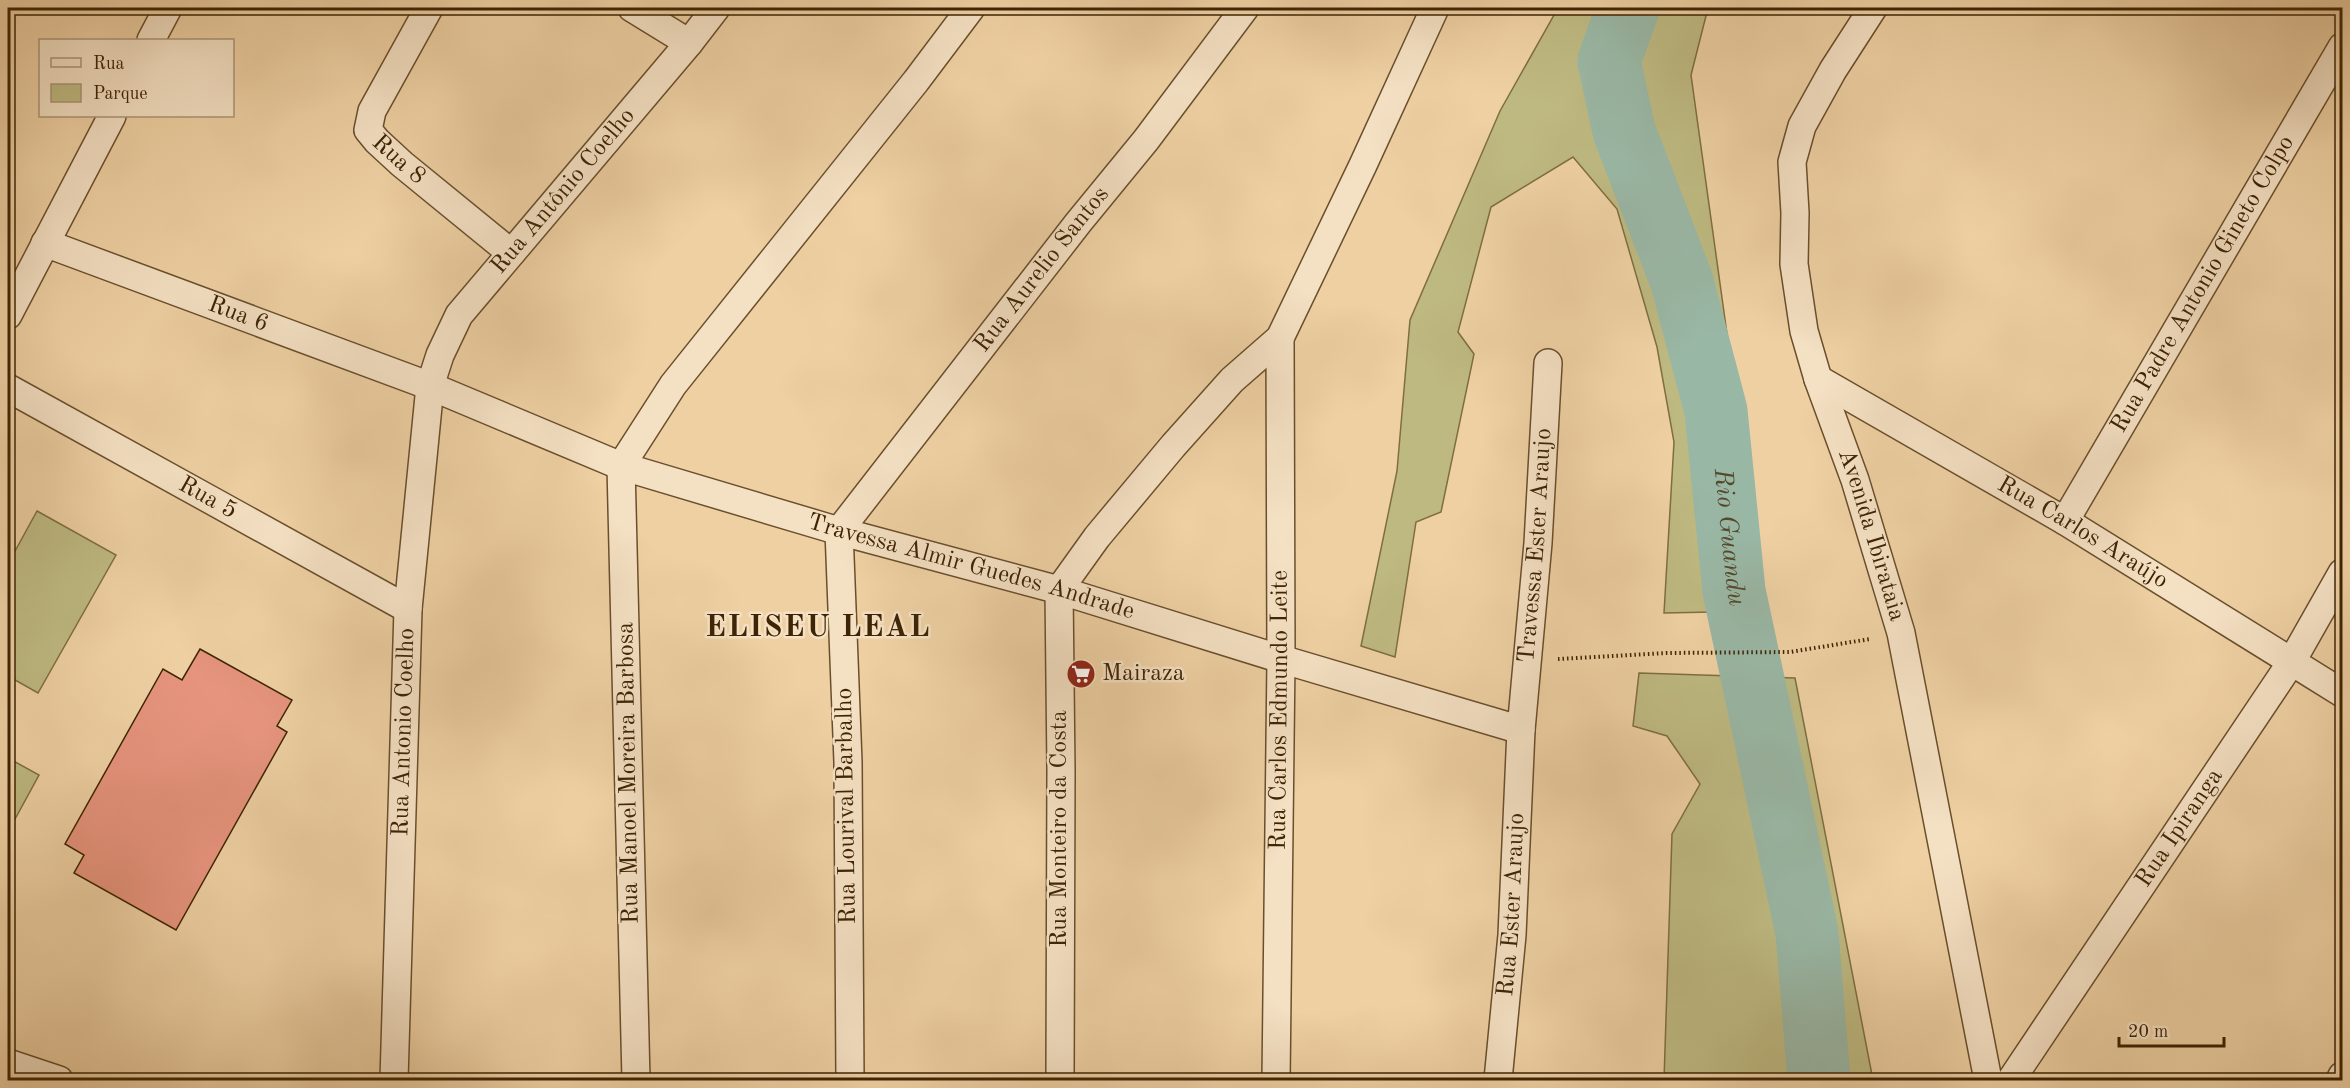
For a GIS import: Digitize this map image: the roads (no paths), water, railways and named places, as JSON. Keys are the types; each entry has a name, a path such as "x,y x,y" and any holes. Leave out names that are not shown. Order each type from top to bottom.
{"street":[{"path":"152,39 168,8"},
{"name":"Rua 8","path":"429,8 372,111 368,129 377,141 402,164 511,253"},
{"path":"632,8 689,43"},
{"name":"Rua Antônio Coelho","path":"430,386 440,356 459,315 716,8"},
{"path":"621,466 673,385 916,81 971,8"},
{"name":"Rua Aurelio Santos","path":"839,531 1078,223 1146,140 1245,8"},
{"path":"1059,590 1097,537 1173,446 1232,380 1280,338 1435,8"},
{"name":"Avenida Ibirataia","path":"1873,8 1833,70 1802,126 1792,162 1795,213 1794,264 1804,331 1818,379 1855,480 1901,633 1988,1080"},
{"name":"Rua Padre Antonio Gineto Colpo","path":"2065,521 2343,47"},
{"path":"8,315 111,117"},
{"name":"Rua 6","path":"45,243 430,386"},
{"name":"Rua Carlos Edmundo Leite","path":"1276,1080 1281,659 1280,338"},
{"name":"Travessa Ester Araujo","path":"1521,730 1538,543 1548,363"},
{"name":"Rua Carlos Araújo","path":"1818,379 2065,521 2343,693"},
{"name":"Travessa Almir Guedes Andrade","path":"430,386 621,466 839,531 1059,590 1521,730"},
{"name":"Rua Antonio Coelho","path":"394,1080 408,609 430,386"},
{"name":"Rua 5","path":"8,388 408,609"},
{"name":"Rua Manoel Moreira Barbosa","path":"621,466 636,1080"},
{"name":"Rua Lourival Barbalho","path":"839,531 848,762 850,1080"},
{"name":"Rua Ipiranga","path":"2011,1080 2292,661 2343,573"},
{"name":"Rua Monteiro da Costa","path":"1059,590 1060,1080"},
{"name":"Rua Ester Araujo","path":"1498,1080 1512,935 1521,730"},
{"path":"8,1063 59,1080"},
{"path":"2340,1080 2343,1076"}],"waterway":[{"name":"Rio Guandu","path":"1628,8 1609,61 1624,131 1682,282 1716,411 1734,591 1807,933 1819,1080"}],"place":[{"name":"Mairaza","path":"1081,674"}],"district":[{"name":"ELISEU LEAL","path":"818,628"}]}
